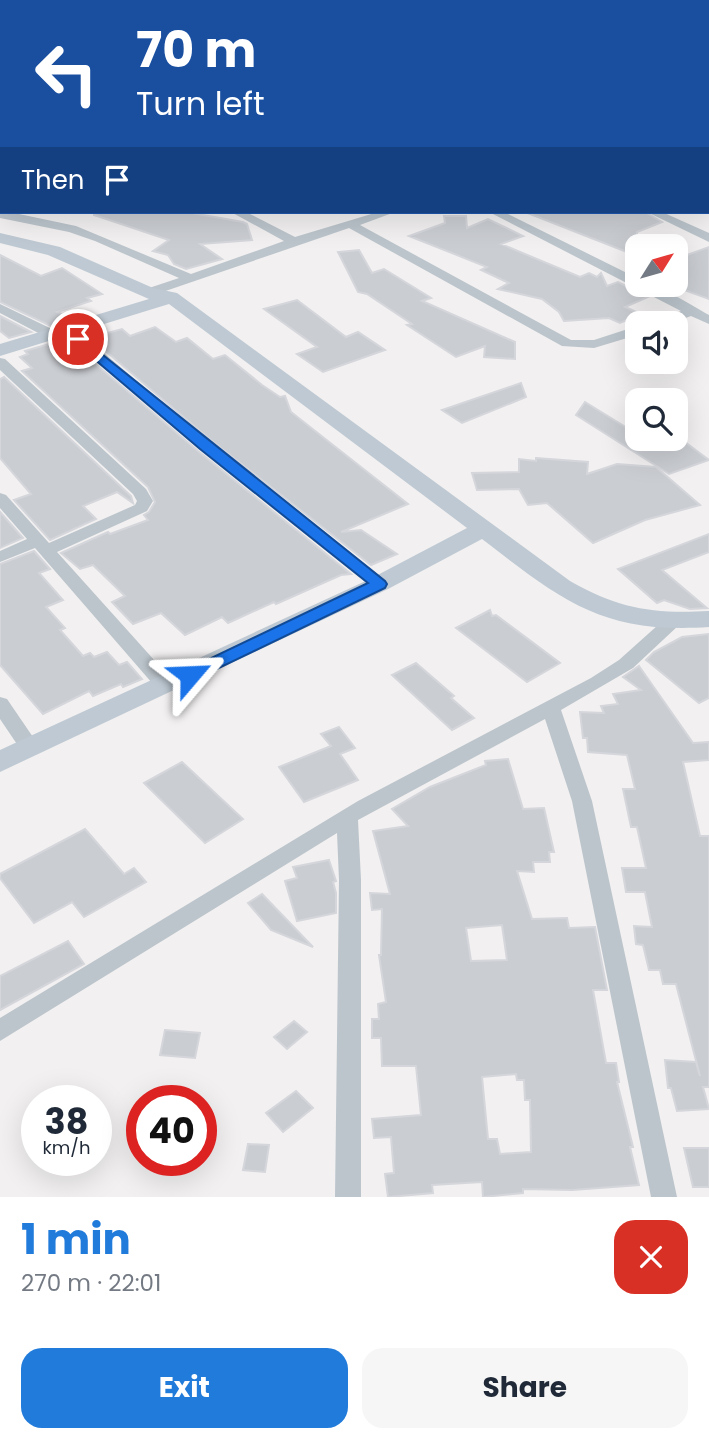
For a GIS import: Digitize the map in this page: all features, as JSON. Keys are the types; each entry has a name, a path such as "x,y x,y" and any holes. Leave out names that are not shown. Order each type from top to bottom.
{"street":[{"path":"0,214 72,229 99,238 188,278"},
{"path":"241,214 294,241"},
{"path":"148,293 294,241 382,214"},
{"path":"499,214 625,277"},
{"path":"657,214 709,238"},
{"path":"350,224 567,343 579,347 594,345 625,334"},
{"path":"0,238 54,251 148,293 170,297 564,589 602,609 633,619 709,619"},
{"path":"0,557 42,546 141,508 145,501 140,492 1,361 59,331 170,297"},
{"path":"668,298 709,320"},
{"path":"0,307 59,331 379,584"},
{"path":"688,313 693,311"},
{"path":"0,499 166,687"},
{"path":"0,762 166,687 379,584 483,528"},
{"path":"0,1031 347,818 551,709 626,664 673,621"},
{"path":"0,704 30,748"},
{"path":"551,709 582,801 664,1197"},
{"path":"347,818 350,880 348,1197"}],"building":[{"path":"197,214 243,222 247,224 252,240 200,244 222,259 186,269 174,264 168,255 153,251 169,240 94,215"},
{"path":"530,214 648,214 662,222 625,234 625,251"},
{"path":"444,216 466,216 467,228 488,219 523,236 501,244 580,277 589,273 597,277 601,273 607,286 618,282 625,286 625,298 646,298 625,307 634,311 625,311 625,321 620,323 609,318 564,321 559,312 542,299 498,289 509,283 481,270 487,267 409,236 445,223"},
{"path":"709,247 709,299 688,291 688,255"},
{"path":"359,250 372,273 384,269 431,298 422,301 515,342 515,359 484,357 485,346 456,357 407,325 412,324 367,294 358,292 338,252"},
{"path":"0,255 41,276 62,268 102,294 87,298 91,301 57,312 72,319 51,326 0,302"},
{"path":"297,300 346,337 358,332 385,350 323,372 297,354 317,347 264,309"},
{"path":"0,316 31,332 9,338 0,331"},
{"path":"155,327 176,342 187,338 213,359 225,355 262,385 280,397 285,396 291,412 408,504 341,532 361,530 397,554 371,565 212,441 84,333 94,330 104,334 122,329 130,336"},
{"path":"66,339 198,451 351,574 341,575 228,623 222,617 185,635 161,613 133,624 112,602 125,596 93,565 80,569 61,553 108,532 110,534 148,520 144,515 155,502 148,487 22,371 32,368 20,357 28,354 25,351"},
{"path":"4,377 131,496 133,503 117,492 83,506 96,519 50,540 14,500 31,494 0,458 0,379"},
{"path":"521,383 526,397 462,423 442,410"},
{"path":"585,402 625,427 625,446 576,415"},
{"path":"688,444 709,460 669,474 633,451 688,451"},
{"path":"536,458 588,462 587,474 617,464 656,467 700,505 645,520 593,543 547,503 528,505 519,489 477,490 472,473 519,472 519,459 536,461"},
{"path":"0,512 23,538 0,548"},
{"path":"709,534 709,552 662,570 707,608 690,609 664,600 657,603 618,569"},
{"path":"34,551 50,569 39,573 63,600 46,607 65,628 60,630 83,656 90,653 94,657 107,652 119,665 127,662 142,679 123,687 121,684 93,696 89,691 43,714 0,665 0,564"},
{"path":"490,610 492,616 496,615 560,663 527,682 456,628"},
{"path":"709,634 709,698 699,703 646,660 654,652 682,637"},
{"path":"416,663 454,696 451,698 474,718 452,730 392,675"},
{"path":"639,666 693,743 709,742 709,760 683,762 700,836 709,836 709,1087 703,1087 709,1109 677,1111 671,1088 668,1088 665,1060 696,1062 700,1076 676,984 663,984 660,970 649,970 643,945 636,944 634,926 652,927 645,892 626,892 622,868 646,868 637,827 631,827 623,789 635,789 627,755 588,752 587,738 583,738 580,712 604,713 601,706 618,704 613,694 641,690 623,677"},
{"path":"339,727 355,748 340,754 358,780 304,802 279,767 331,746 321,734"},
{"path":"508,759 523,809 544,808 554,852 549,852 550,862 533,862 534,872 517,871 532,919 567,918 569,928 595,927 607,990 593,990 606,1063 616,1063 617,1082 639,1185 572,1190 523,1189 523,1193 483,1197 482,1182 432,1185 433,1193 388,1197 385,1174 394,1173 391,1137 374,1138 372,1119 421,1115 416,1066 382,1066 381,1038 372,1038 372,1019 379,1019 378,1004 386,1002 379,955 382,909 372,910 370,893 390,894 373,831 408,826 392,809 430,787 486,765 485,761","holes":["502,925 507,960 471,961 466,928","516,1074 517,1080 524,1080 525,1100 530,1100 531,1152 500,1154 497,1139 488,1139 482,1077"]},
{"path":"182,762 243,819 205,843 144,783"},
{"path":"85,829 124,874 134,868 146,882 84,917 72,902 34,923 0,878 0,874"},
{"path":"329,860 336,881 333,882 336,913 297,921 285,881 297,878 293,867"},
{"path":"262,894 313,947 271,930 248,903"},
{"path":"68,941 84,964 0,1010 0,976"},
{"path":"294,1021 307,1032 287,1049 274,1037"},
{"path":"165,1030 200,1033 195,1058 160,1055"},
{"path":"296,1091 313,1108 283,1132 266,1113"},
{"path":"248,1144 269,1145 265,1172 243,1170"},
{"path":"684,1148 709,1148 709,1187 693,1187"}],"route":[{"path":"78,339 205,446 379,584 190,675"}]}
